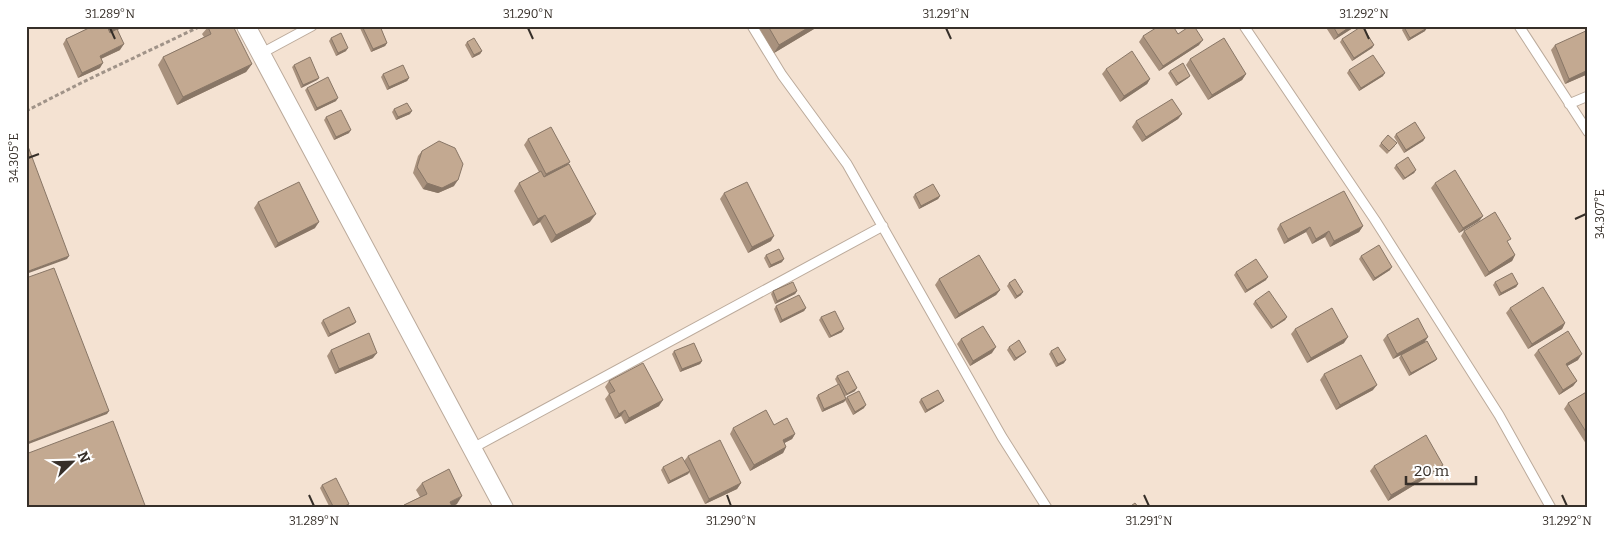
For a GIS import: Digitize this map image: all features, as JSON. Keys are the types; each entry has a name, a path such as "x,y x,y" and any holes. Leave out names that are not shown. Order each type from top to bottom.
{"street":[{"path":"246,26 504,508"}],"lane":[{"path":"262,53 312,26"},
{"path":"752,26 782,75 847,164 1002,437 1047,508"},
{"path":"1244,26 1375,220 1499,415 1551,508"},
{"path":"1519,26 1588,132"},
{"path":"1569,104 1588,96"},
{"path":"473,448 883,226"}],"path":[{"path":"26,111 82,82 201,26"}],"building":[{"path":"93,26 107,26 110,33 117,29 124,44 100,56 103,63 82,73 66,39"},
{"path":"208,26 233,26 252,64 183,97 163,57 211,34"},
{"path":"362,26 380,26 387,43 373,49"},
{"path":"768,26 811,26 779,45"},
{"path":"1159,26 1173,26 1178,34 1190,26 1194,26 1203,40 1163,66 1143,36"},
{"path":"1333,26 1351,26 1338,35"},
{"path":"1362,26 1374,45 1354,58 1342,39"},
{"path":"1405,26 1426,26 1427,28 1410,38"},
{"path":"1588,30 1588,70 1569,79 1555,45"},
{"path":"341,33 348,48 338,53 331,38"},
{"path":"474,38 482,51 474,55 467,42"},
{"path":"1224,38 1246,74 1212,95 1190,59"},
{"path":"1132,51 1150,79 1124,96 1106,69"},
{"path":"1373,55 1385,73 1361,88 1349,70"},
{"path":"310,57 319,78 303,85 294,65"},
{"path":"1183,63 1190,76 1178,83 1170,71"},
{"path":"403,65 409,78 389,87 383,74"},
{"path":"328,77 338,98 317,108 307,88"},
{"path":"1172,99 1182,114 1146,137 1136,121"},
{"path":"407,103 412,111 398,117 394,109"},
{"path":"341,110 351,130 336,137 326,117"},
{"path":"1415,122 1425,138 1406,150 1396,134"},
{"path":"551,127 570,162 546,174 528,139"},
{"path":"1388,135 1397,143 1389,151 1381,143"},
{"path":"26,141 69,256 26,272"},
{"path":"439,141 455,148 463,164 458,180 442,188 427,183 417,167 422,151"},
{"path":"1408,157 1416,170 1405,178 1396,165"},
{"path":"569,164 596,214 556,235 545,215 538,219 519,183 541,171 544,177"},
{"path":"1455,170 1483,216 1463,228 1435,183"},
{"path":"299,182 319,222 278,243 258,202"},
{"path":"747,182 774,236 752,247 724,193"},
{"path":"933,184 940,196 921,206 915,194"},
{"path":"1344,191 1363,226 1334,241 1329,231 1316,239 1310,227 1288,239 1280,224"},
{"path":"1495,212 1511,239 1507,241 1515,255 1489,272 1464,231"},
{"path":"1379,245 1392,267 1375,278 1361,256"},
{"path":"779,249 784,259 771,265 766,255"},
{"path":"979,255 1000,290 959,314 939,279"},
{"path":"1256,259 1268,277 1247,290 1236,272"},
{"path":"54,268 109,411 26,443 26,278"},
{"path":"1512,273 1518,284 1501,293 1495,282"},
{"path":"1015,279 1023,292 1017,296 1009,283"},
{"path":"793,282 797,291 777,301 773,291"},
{"path":"1543,287 1565,323 1532,344 1510,308"},
{"path":"1269,291 1287,317 1273,327 1255,301"},
{"path":"799,295 806,308 782,320 776,306"},
{"path":"349,307 356,322 330,334 323,320"},
{"path":"1332,308 1348,337 1311,358 1295,329"},
{"path":"835,311 844,329 831,336 821,317"},
{"path":"1418,318 1428,337 1397,354 1387,335"},
{"path":"983,326 996,347 973,361 961,339"},
{"path":"1568,331 1582,354 1566,364 1577,381 1563,390 1538,350"},
{"path":"369,333 377,353 339,369 331,350"},
{"path":"1019,340 1026,352 1016,358 1009,347"},
{"path":"1427,341 1437,359 1411,373 1401,355"},
{"path":"694,343 702,361 682,369 674,351"},
{"path":"1058,347 1066,360 1058,364 1051,351"},
{"path":"1361,355 1377,385 1340,405 1324,374"},
{"path":"643,363 663,400 629,418 625,410 619,414 609,394 615,391 609,381"},
{"path":"848,371 857,388 847,394 837,376"},
{"path":"839,384 846,399 824,409 818,395"},
{"path":"938,390 944,401 927,410 921,399"},
{"path":"859,391 866,405 855,412 847,397"},
{"path":"1588,391 1588,435 1568,403"},
{"path":"766,410 774,425 787,418 795,434 783,440 786,447 754,465 733,428"},
{"path":"113,421 146,508 29,508 26,502 26,454"},
{"path":"1426,435 1443,465 1391,495 1374,466"},
{"path":"720,440 741,483 709,499 688,456"},
{"path":"682,457 690,471 670,481 663,467"},
{"path":"449,469 462,496 450,502 453,508 406,508 404,505 427,494 422,483"},
{"path":"336,478 349,504 341,508 334,508 322,485"},
{"path":"1135,503 1139,508 1128,508"}]}
